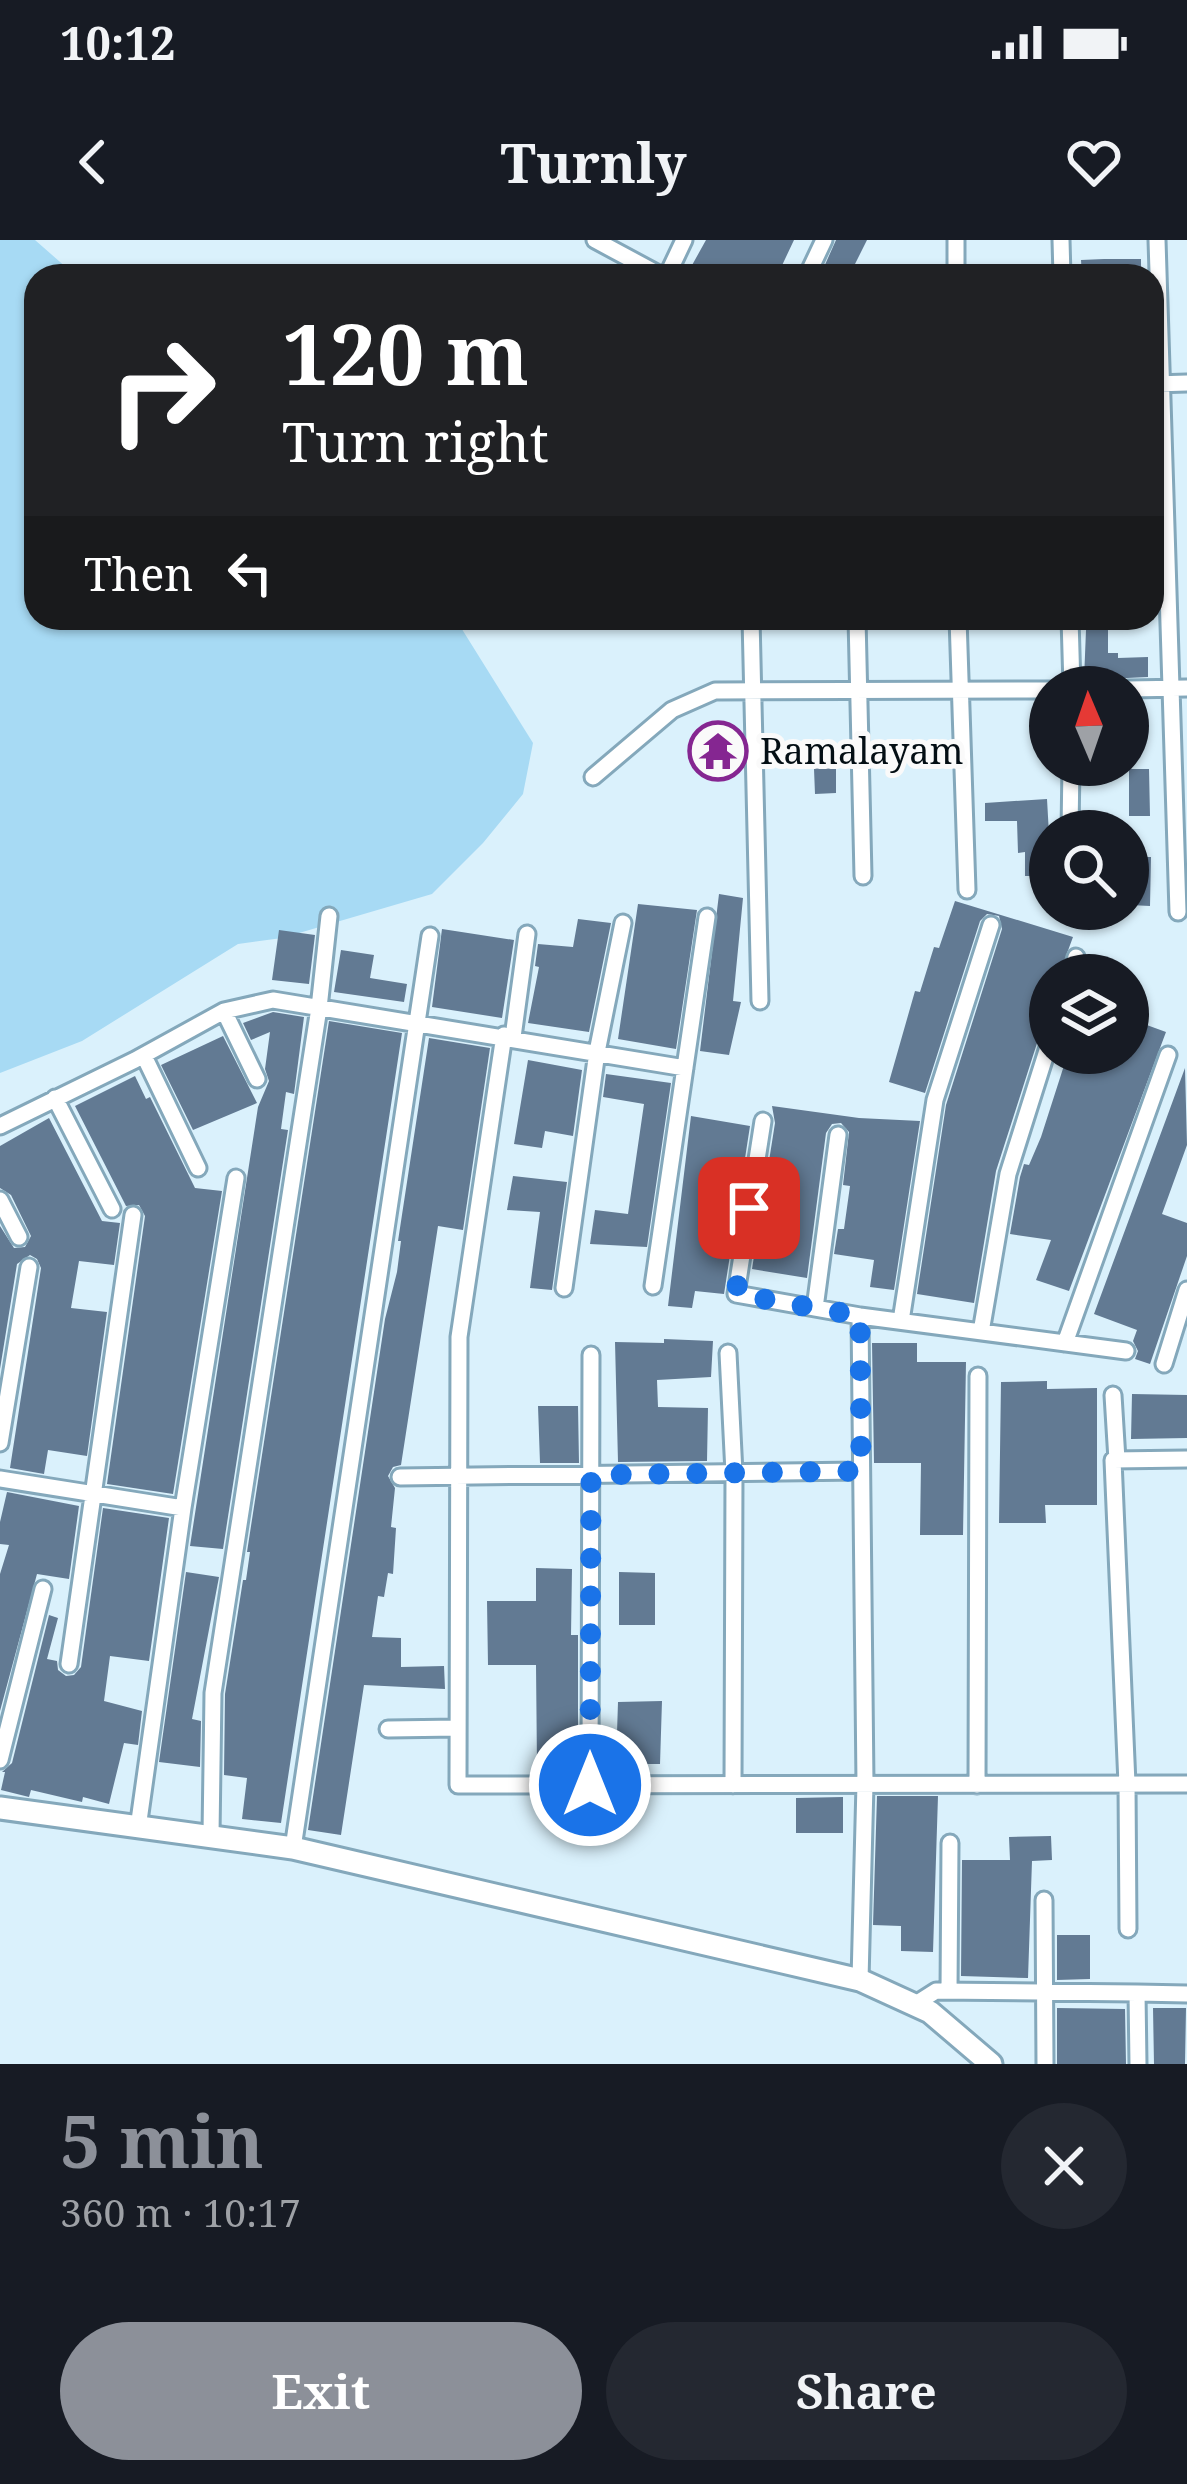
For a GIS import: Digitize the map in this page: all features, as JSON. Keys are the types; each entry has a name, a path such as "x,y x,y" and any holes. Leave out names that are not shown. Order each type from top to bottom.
{"street":[{"path":"596,240 642,264"},
{"path":"1164,477 1180,688 1178,912"},
{"path":"751,630 760,1001"},
{"path":"857,630 863,876"},
{"path":"958,630 967,890"},
{"path":"1070,630 1071,666"},
{"path":"1149,689 1180,688"},
{"path":"593,777 672,710 715,691 1029,690"},
{"path":"211,1835 213,1693 319,1008 328,916"},
{"path":"653,1286 707,917"},
{"path":"564,1288 597,1052 623,923"},
{"path":"902,1321 934,1100 991,925"},
{"path":"527,934 459,1337 458,1785 1187,1784"},
{"path":"292,1848 430,936"},
{"path":"0,1126 224,1011 273,1000 685,1068"},
{"path":"224,1011 257,1079"},
{"path":"1065,1343 1168,1055"},
{"path":"144,1056 198,1168"},
{"path":"981,1332 1008,1174 1040,1074"},
{"path":"56,1098 112,1210"},
{"path":"763,1121 736,1294 860,1316 1126,1351"},
{"path":"815,1308 838,1135"},
{"path":"138,1828 236,1178"},
{"path":"0,1200 20,1237"},
{"path":"69,1664 133,1215"},
{"path":"0,1443 29,1267"},
{"path":"1164,1364 1187,1290"},
{"path":"860,1316 865,1784 860,1980"},
{"path":"728,1353 734,1473 733,1785"},
{"path":"590,1785 591,1355"},
{"path":"977,1784 978,1376"},
{"path":"1113,1395 1117,1460"},
{"path":"1128,1929 1127,1784 1113,1460 1187,1460"},
{"path":"400,1477 861,1471"},
{"path":"0,1479 183,1508"},
{"path":"0,1760 43,1589"},
{"path":"388,1729 458,1729"},
{"path":"0,1808 292,1848 860,1980 930,2012 991,2064"},
{"path":"949,1991 950,1844"},
{"path":"1044,1900 1045,2064"},
{"path":"914,2005 936,1991 1187,1994"},
{"path":"1138,1993 1138,2064"}],"shaded area":[{"path":"0,240 35,240 62,264 24,264 24,630 462,630 533,743 523,794 432,894 282,938 238,944 82,1041 0,1073"}],"building":[{"path":"706,240 794,240 783,264 693,264"},
{"path":"836,240 867,240 855,264 825,264"},
{"path":"1141,259 1141,264 1081,264 1081,260"},
{"path":"1086,630 1108,630 1108,653 1118,653 1118,658 1148,657 1148,666 1085,666"},
{"path":"836,743 836,793 815,794 813,744"},
{"path":"1149,769 1150,816 1149,810 1129,810 1129,786 1149,786"},
{"path":"1047,799 1048,810 1029,810 1029,876 1025,876 1025,852 1018,853 1017,821 985,821 985,803"},
{"path":"719,894 743,898 733,1001 741,1002 729,1055 700,1051"},
{"path":"955,901 1029,924 1029,930 1073,937 1067,954 1029,954 1029,1068 996,1171 974,1303 917,1294 946,1105 1002,929 999,916 987,914 980,921 925,1093 889,1082 915,991 920,992 934,947 939,948"},
{"path":"638,904 697,910 676,1049 618,1039"},
{"path":"578,919 611,923 589,1032 528,1023 539,967 535,966 538,944 573,947"},
{"path":"442,929 514,940 502,1018 432,1007"},
{"path":"279,930 315,935 309,984 272,980"},
{"path":"341,950 374,955 370,978 407,984 404,1002 334,992"},
{"path":"273,1012 304,1017 294,1094 286,1092 281,1129 288,1130 223,1549 190,1546 258,1107 269,1081 265,1069 270,1032 251,1040 243,1023"},
{"path":"329,1021 402,1033 281,1823 242,1819 247,1778 224,1775 225,1694"},
{"path":"1149,1026 1166,1032 1069,1291 1036,1280 1051,1240 1010,1234 1024,1164 1029,1165 1061,1074 1149,1074"},
{"path":"223,1036 257,1103 193,1130 161,1065"},
{"path":"429,1038 490,1048 463,1230 438,1226 401,1465 393,1467 388,1476 395,1488 393,1574 388,1573 384,1597 378,1596 372,1637 401,1638 401,1667 444,1666 445,1689 364,1685 341,1835 308,1830 385,1319 397,1272"},
{"path":"528,1060 582,1070 573,1136 545,1131 542,1148 514,1144"},
{"path":"1185,1068 1187,1145 1162,1214 1187,1223 1187,1256 1150,1364 1135,1359 1137,1330 1094,1314"},
{"path":"606,1074 671,1083 647,1247 590,1244 595,1210 628,1214 644,1104 603,1097"},
{"path":"135,1076 195,1188 222,1191 173,1494 107,1484 145,1216 139,1205 126,1206 75,1106"},
{"path":"772,1106 920,1121 894,1290 870,1287 874,1260 834,1254 838,1229 844,1229 850,1186 843,1185 849,1132 841,1123 832,1124 826,1133 807,1278 752,1269 775,1123"},
{"path":"691,1116 750,1126 724,1294 695,1291 692,1308 668,1306"},
{"path":"49,1118 102,1221 120,1223 114,1265 79,1261 71,1308 107,1312 87,1456 48,1450 44,1474 10,1468 41,1268 30,1255 17,1264 0,1369 0,1226 14,1248 25,1247 31,1236 11,1195 0,1188 0,1146"},
{"path":"513,1176 567,1182 552,1290 530,1288 540,1212 507,1210"},
{"path":"664,1339 713,1341 711,1377 657,1380 658,1407 708,1408 707,1461 618,1462 615,1342 664,1343"},
{"path":"872,1343 917,1343 917,1362 966,1362 963,1535 920,1535 921,1463 874,1463"},
{"path":"1047,1381 1047,1389 1097,1388 1097,1505 1045,1505 1046,1523 999,1523 1001,1382"},
{"path":"1132,1394 1187,1395 1187,1438 1131,1439"},
{"path":"538,1406 578,1406 579,1463 540,1463"},
{"path":"7,1492 79,1506 69,1579 37,1574 0,1711 0,1574 9,1545 0,1544 0,1522"},
{"path":"103,1508 169,1518 149,1661 110,1656 104,1701 142,1711 138,1745 124,1743 109,1804 31,1790 29,1797 1,1790 2,1772 12,1763 49,1615 58,1618 47,1659 57,1661 58,1670 66,1676 81,1667"},
{"path":"536,1568 572,1569 571,1635 578,1635 578,1766 537,1766 536,1665 488,1665 487,1601 536,1601"},
{"path":"186,1572 219,1577 192,1719 201,1721 200,1767 159,1762"},
{"path":"619,1572 655,1573 655,1625 619,1625"},
{"path":"662,1701 660,1764 616,1764 618,1702"},
{"path":"877,1796 938,1796 933,1952 901,1951 901,1926 873,1925"},
{"path":"843,1797 843,1833 796,1833 796,1798"},
{"path":"1051,1836 1052,1860 1032,1861 1028,1978 961,1976 962,1860 1010,1860 1009,1837"},
{"path":"1057,1935 1090,1935 1090,1979 1057,1980"},
{"path":"1057,2008 1125,2009 1126,2064 1057,2064"},
{"path":"1153,2008 1186,2008 1185,2064 1154,2064"}],"place":[{"name":"Ramalayam","path":"718,751"}],"route":[{"path":"590,1785 591,1475 861,1471 860,1316 736,1294 749,1208"}]}
